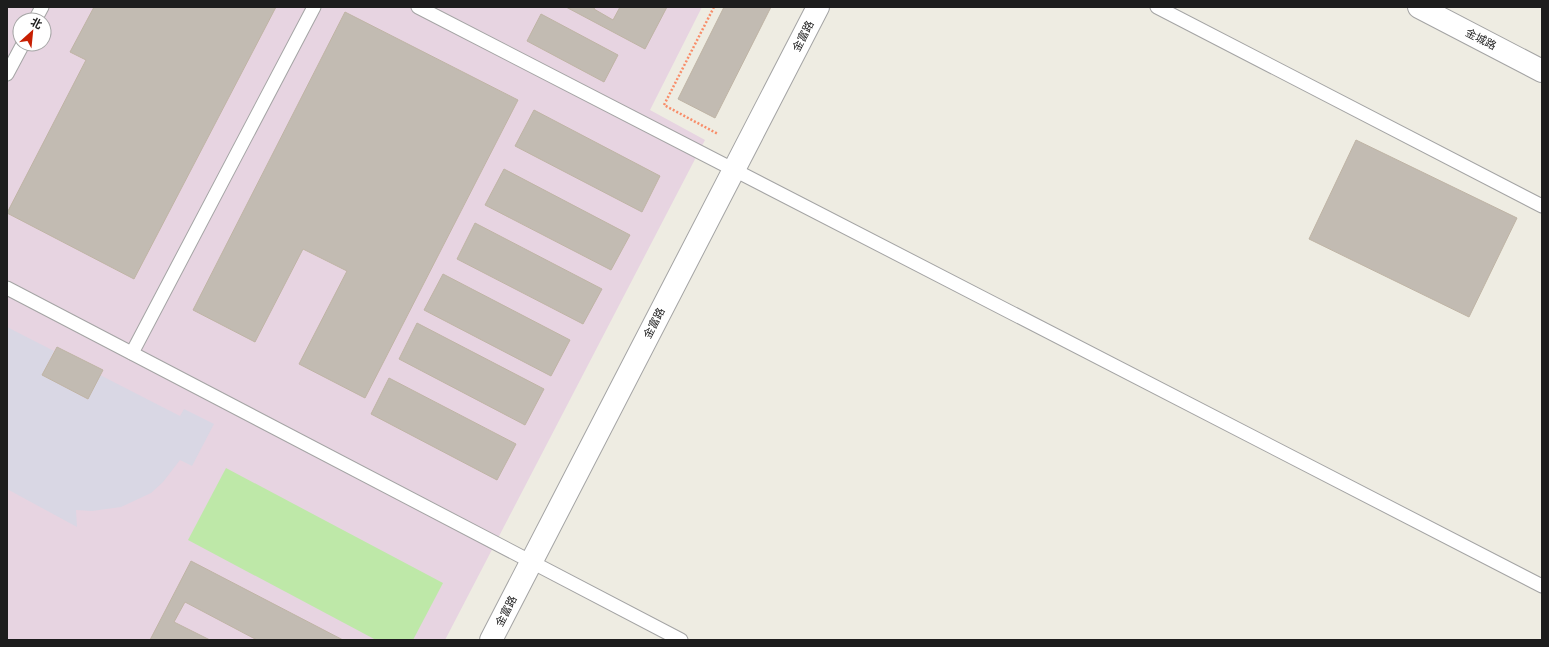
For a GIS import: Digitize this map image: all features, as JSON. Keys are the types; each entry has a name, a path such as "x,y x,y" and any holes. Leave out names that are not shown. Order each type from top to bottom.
{"street":[{"name":"金富路","path":"491,640 818,7"},
{"name":"金城路","path":"1419,7 1542,71"}],"lane":[{"path":"132,353 314,7"},
{"path":"418,7 1542,586"},
{"path":"1157,7 1542,206"},
{"path":"7,74 19,52"},
{"path":"7,288 681,640"}],"path":[{"path":"714,7 664,105 718,134"}],"shaded area":[{"path":"7,7 702,7 650,110 705,140 445,640 7,640"},
{"path":"7,327 54,351 42,375 87,399 100,375 180,416 184,409 214,424 192,466 180,460 163,482 151,493 121,507 92,511 76,510 77,527 7,489"}],"green space":[{"path":"226,468 443,583 413,640 376,640 188,540"}],"building":[{"path":"94,7 276,7 134,279 7,213 86,60 70,52"},
{"path":"566,7 595,7 594,9 613,20 620,7 667,7 645,49"},
{"path":"724,7 771,7 715,118 678,99"},
{"path":"345,12 518,100 365,398 299,364 347,271 303,249 255,342 193,310"},
{"path":"541,14 618,55 604,82 527,41"},
{"path":"534,110 660,176 642,212 515,146"},
{"path":"1356,140 1517,218 1469,317 1309,239"},
{"path":"504,169 630,235 611,270 485,205"},
{"path":"475,223 602,289 583,324 457,259"},
{"path":"443,274 570,340 551,376 424,310"},
{"path":"417,323 544,389 525,425 399,359"},
{"path":"57,347 103,370 88,399 42,375"},
{"path":"389,378 516,444 497,480 371,414"},
{"path":"191,561 343,640 257,640 185,602 174,622 210,640 150,640"}]}
